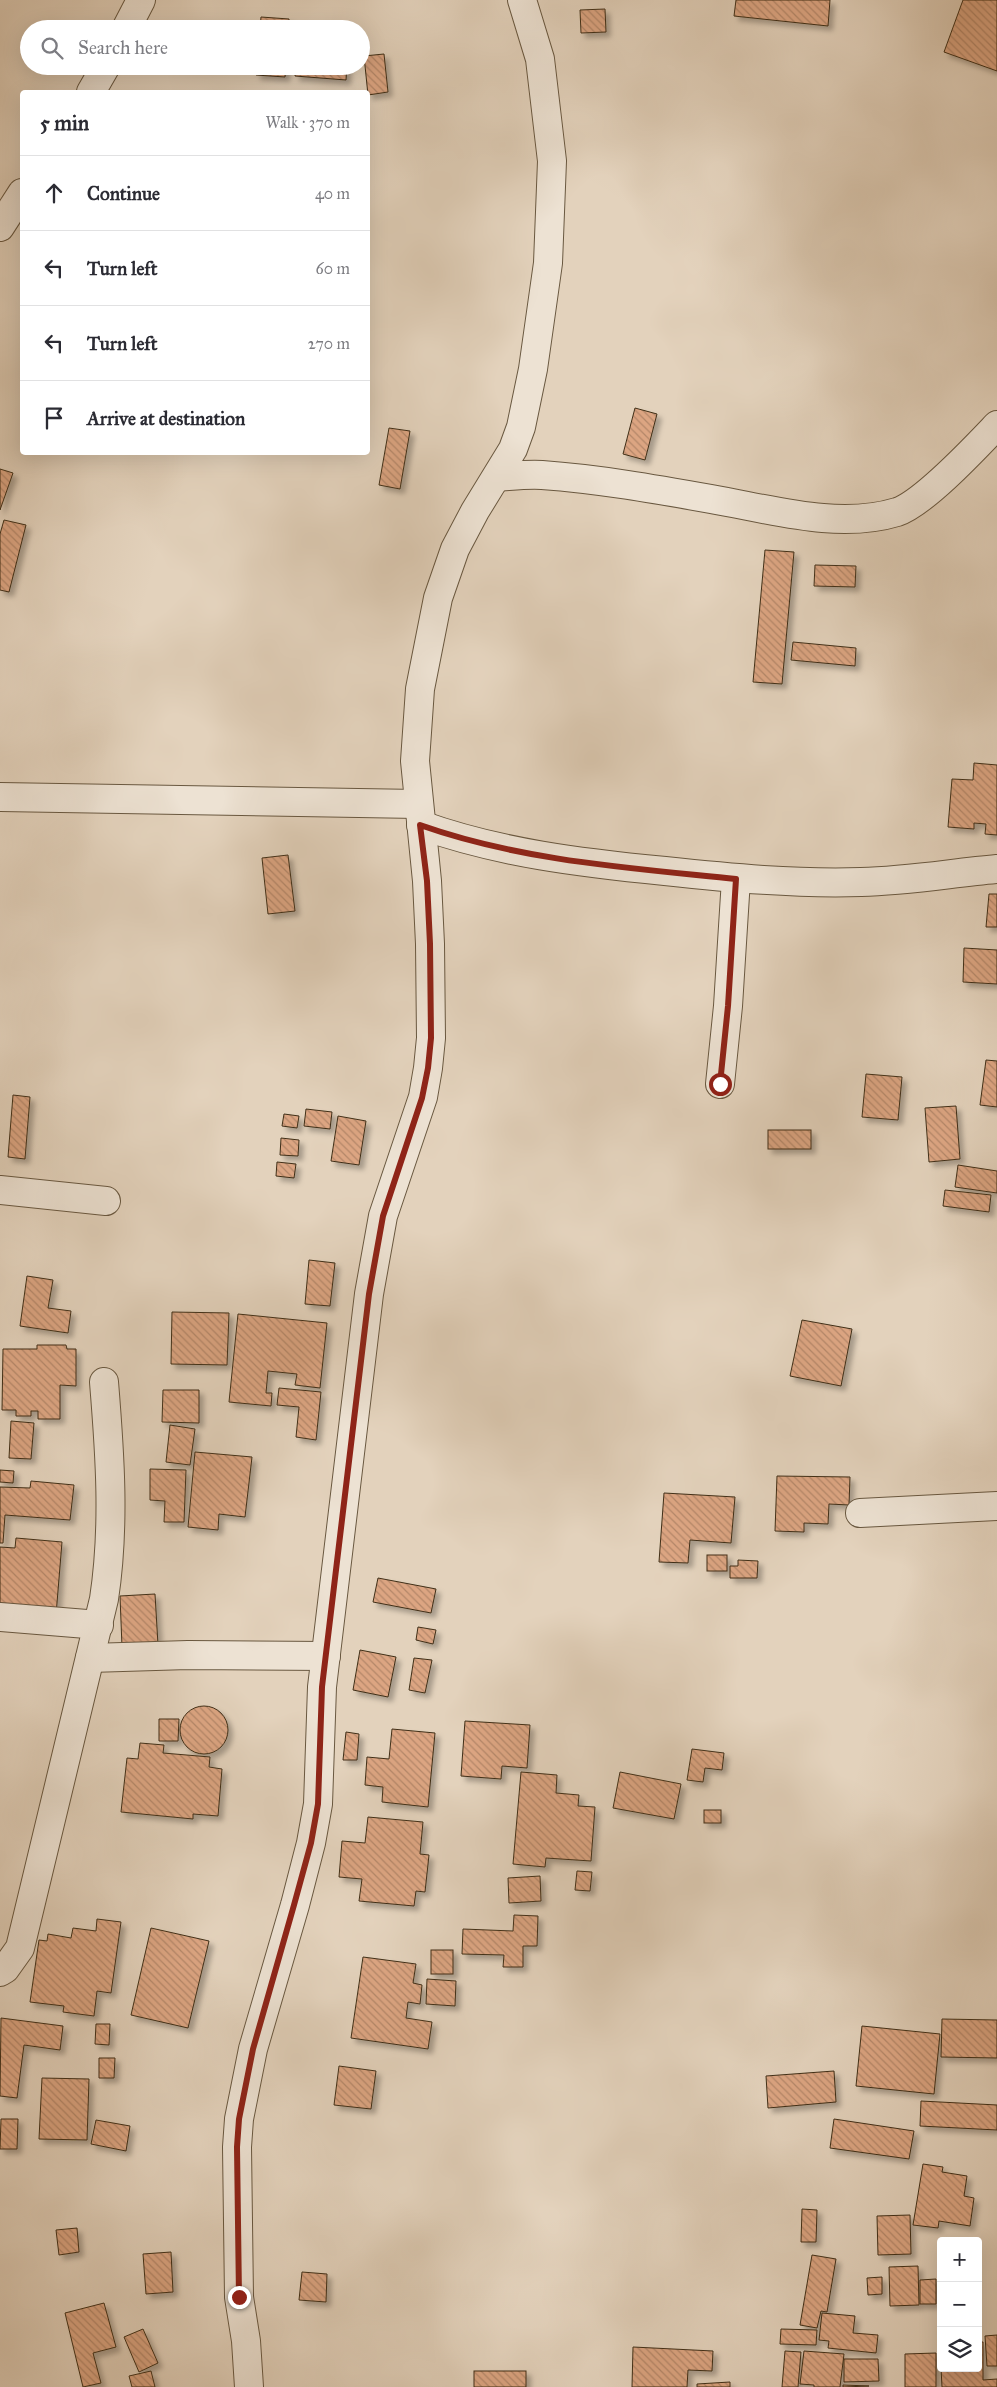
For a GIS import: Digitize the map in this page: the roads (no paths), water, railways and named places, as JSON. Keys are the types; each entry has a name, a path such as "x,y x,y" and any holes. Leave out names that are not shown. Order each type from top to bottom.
{"street":[{"path":"131,20 141,0"},
{"path":"249,2387 246,2341 239,2297 237,2147 239,2119 253,2049 311,1843 318,1804 322,1687 348,1460 377,1242 391,1187 422,1098 428,1068 431,1038 430,944 427,881 415,761 420,689 438,598 455,549 475,511 513,450 521,426 533,368 548,263 552,161 540,59 522,0"},
{"path":"92,90 101,75"},
{"path":"0,227 20,196"},
{"path":"497,477 540,475 615,483 803,515 859,519 899,511 921,497 950,472 997,426"},
{"path":"0,797 419,814 467,840 506,849 630,868 736,879 860,882 997,869"},
{"path":"720,1084 728,1006 736,879"},
{"path":"0,1190 106,1202"},
{"path":"0,1972 5,1969 20,1948 99,1625 109,1569 111,1530 110,1456 104,1382"},
{"path":"860,1513 997,1506"},
{"path":"0,1617 99,1625"},
{"path":"90,1658 188,1654 326,1656"}]}
